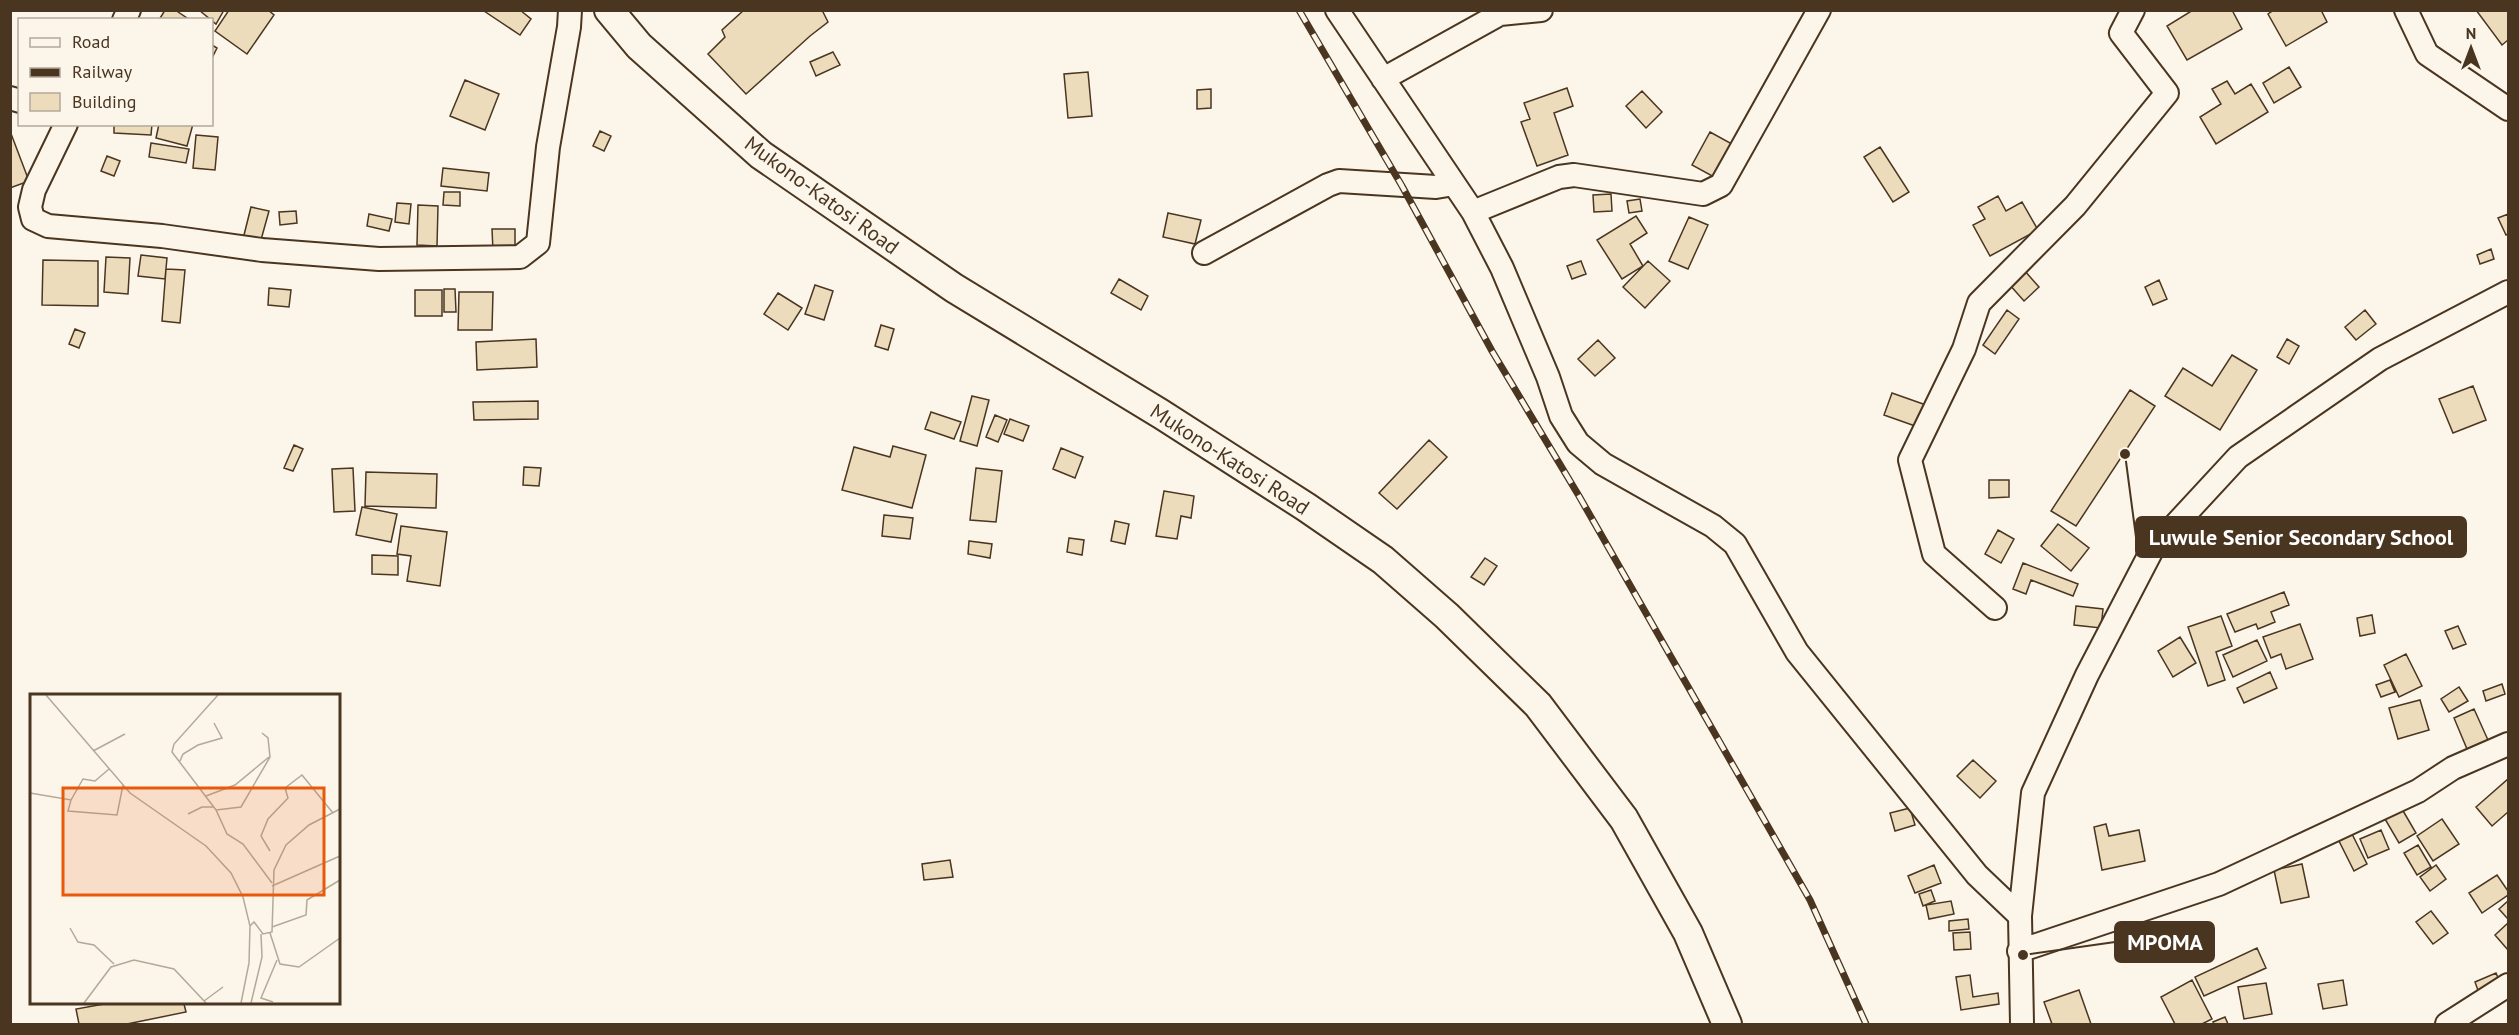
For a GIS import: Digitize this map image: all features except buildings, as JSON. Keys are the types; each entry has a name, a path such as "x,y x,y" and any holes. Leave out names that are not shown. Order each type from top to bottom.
{"main road":[{"name":"Mukono-Katosi Road","path":"609,10 639,46 761,155 954,288 1161,414 1306,507 1383,560 1447,616 1538,705 1624,819 1688,933 1726,1024"}],"street":[{"path":"65,126 34,190 30,207 33,219 48,226 162,236 262,250 379,259 520,257 538,243 548,147 570,10"},
{"path":"1337,10 1473,212 1502,268 1548,377 1561,416 1578,443 1603,464 1713,526 1735,544 1797,652 1977,874 2020,916"},
{"path":"1383,79 1500,14 1541,10"},
{"path":"1473,212 1559,177 1574,175 1703,194 1720,185 1819,10"},
{"path":"1995,608 1934,554 1911,460 1964,349 1979,303 2075,206 2167,93 2121,33 2133,10"},
{"path":"2406,10 2427,54 2508,108"},
{"path":"1204,253 1339,181 1436,187 1454,184"},
{"path":"2022,1024 2020,916 2032,793 2087,675 2152,550 2238,457 2380,359 2508,292"},
{"path":"2019,951 2219,884 2418,791 2452,768 2508,744"},
{"path":"2447,1024 2508,985"}],"railway":[{"path":"1299,10 1402,186 1492,351 1579,496 1810,900 1866,1024"}],"place":[{"name":"Luwule Senior Secondary School","path":"2125,454"},
{"name":"MPOMA","path":"2023,955"}]}
